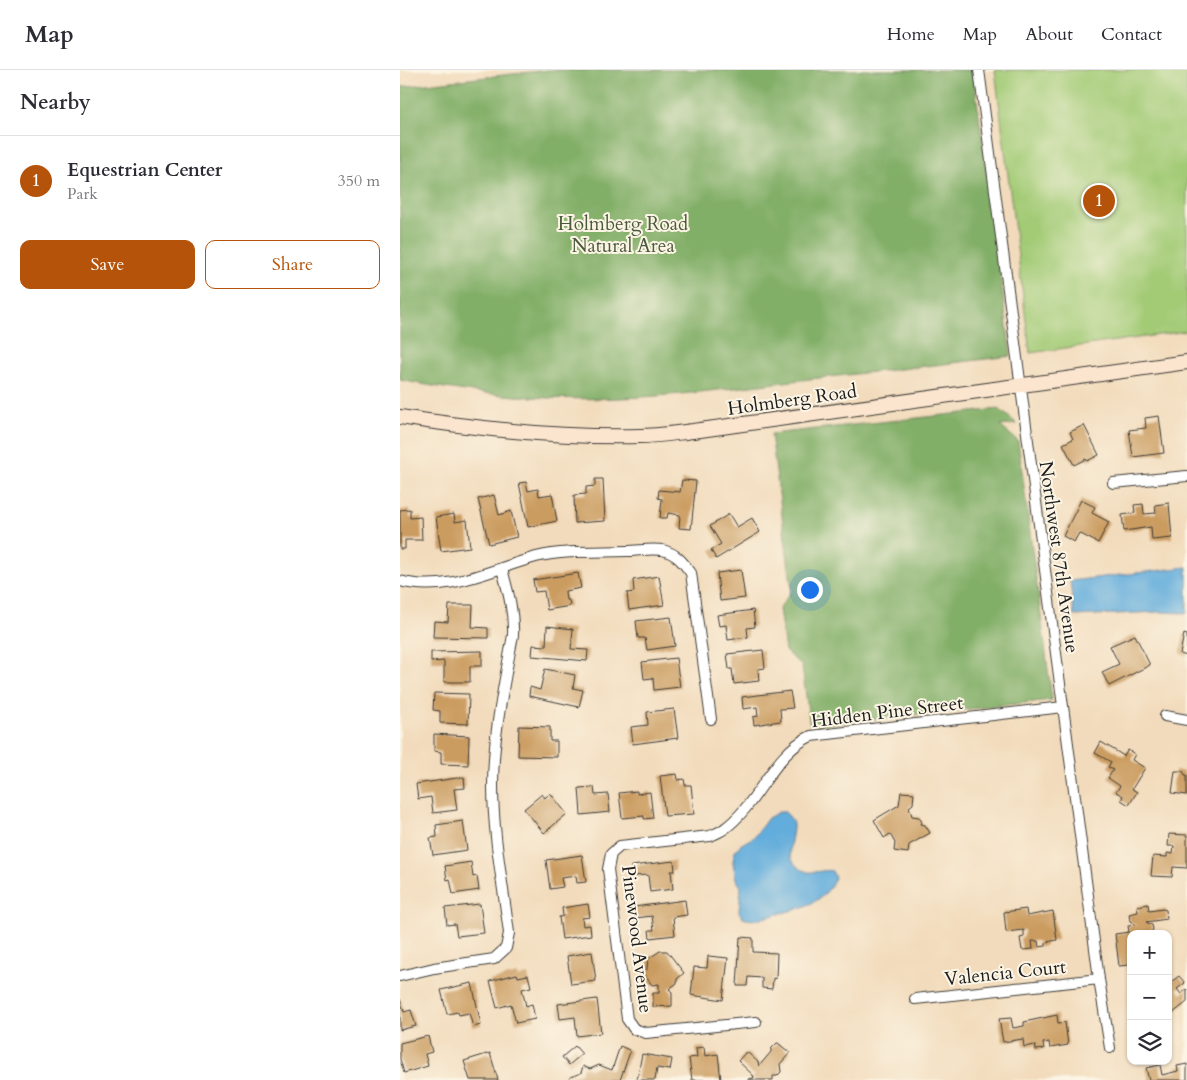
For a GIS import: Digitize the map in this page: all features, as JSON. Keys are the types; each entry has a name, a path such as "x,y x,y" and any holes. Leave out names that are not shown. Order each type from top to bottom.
{"street":[{"name":"Northwest 87th Avenue","path":"979,70 1099,979 1110,1048"},
{"name":"Holmberg Road","path":"400,417 458,426 532,433 642,436 693,432 1187,362"},
{"path":"1114,483 1187,476"},
{"path":"400,581 425,586 446,584 538,557 563,553 662,550 680,558 690,573 711,719"},
{"path":"400,976 434,968 494,959 506,948 510,933 495,824 493,787 495,747 514,618 502,569"},
{"name":"Hidden Pine Street","path":"611,854 620,846 710,836 724,830 740,814 788,751 798,742 811,736 1063,707"},
{"path":"1165,716 1187,720"},
{"name":"Pinewood Avenue","path":"611,854 608,869 627,1019 634,1029 646,1033 756,1022"},
{"name":"Valencia Court","path":"915,999 1099,979"}],"green space":[{"name":"Holmberg Road Natural Area","path":"547,70 973,70 1011,356 661,396 612,398 581,399 490,394 400,380 400,87"},
{"path":"995,70 1187,70 1187,331 1030,353"},
{"path":"999,409 1016,424 1000,426 1018,441 1052,700 810,726 802,666 785,651 779,609 792,590 771,434"}],"water":[{"path":"1187,567 1187,613 1159,612 1074,616 1070,581"},
{"path":"779,812 785,812 792,822 793,832 790,853 793,862 799,868 808,872 832,871 835,877 825,893 810,904 758,919 743,918 739,912 741,887 736,879 733,862 734,853 740,845 754,837 768,818"}],"building":[{"path":"1159,416 1164,453 1133,457 1129,430 1146,428 1145,418"},
{"path":"1084,425 1099,455 1074,465 1063,444 1073,439 1070,432"},
{"path":"595,479 603,479 605,521 575,523 574,495 586,494 586,487 595,486"},
{"path":"682,480 696,481 691,529 679,528 680,515 668,513 667,518 660,518 662,499 658,498 659,490 680,492"},
{"path":"526,482 528,491 538,489 539,496 552,494 557,521 528,527 519,483"},
{"path":"494,495 499,515 511,511 517,537 489,544 478,499"},
{"path":"1081,500 1095,507 1092,513 1109,522 1098,543 1079,533 1074,542 1063,536"},
{"path":"1169,503 1172,538 1152,540 1151,527 1124,531 1122,515 1135,513 1134,505 1143,504 1144,514 1156,513 1155,505"},
{"path":"410,509 410,518 421,517 422,540 405,540 405,549 400,549 400,510"},
{"path":"454,514 455,522 467,520 470,547 441,551 436,517"},
{"path":"729,514 737,527 752,518 760,532 716,559 711,550 721,544 710,526"},
{"path":"741,570 745,598 720,601 717,573"},
{"path":"578,573 581,588 565,591 566,600 569,600 570,606 547,610 544,591 535,592 533,580"},
{"path":"659,576 664,605 629,610 627,593 634,592 633,580"},
{"path":"449,605 473,605 472,627 488,628 488,638 433,637 434,621 448,622"},
{"path":"753,610 755,627 747,628 748,637 728,640 726,625 719,626 717,615"},
{"path":"671,617 675,646 647,650 645,638 638,638 636,621"},
{"path":"547,626 573,629 571,649 588,650 587,661 532,656 533,645 546,646"},
{"path":"1184,634 1187,635 1187,656 1180,654"},
{"path":"1135,635 1150,665 1109,686 1102,672 1119,664 1110,646"},
{"path":"763,650 765,668 758,669 759,681 734,684 727,654"},
{"path":"482,651 482,666 470,666 470,682 444,682 444,661 431,662 431,652"},
{"path":"676,658 680,687 654,690 653,678 644,679 642,662"},
{"path":"545,669 575,675 573,688 583,690 579,707 529,696 530,687 540,690"},
{"path":"790,691 793,708 780,709 781,721 754,725 753,717 758,716 757,707 743,709 742,697"},
{"path":"434,693 469,694 468,724 440,723 440,711 433,710"},
{"path":"674,709 678,738 633,744 631,727 648,725 647,712"},
{"path":"519,726 550,727 550,741 557,741 557,757 518,756"},
{"path":"434,734 469,736 468,765 441,764 441,752 434,751"},
{"path":"1101,742 1124,756 1128,750 1135,754 1132,760 1145,768 1132,789 1137,792 1129,805 1121,800 1123,796 1116,792 1120,786 1108,778 1113,770 1108,767 1111,762 1095,753"},
{"path":"1175,771 1183,771 1187,775 1187,795 1172,793"},
{"path":"677,774 678,780 684,779 685,785 691,785 694,814 665,816 660,776"},
{"path":"464,777 465,788 454,789 457,810 433,813 431,797 418,799 416,784"},
{"path":"594,787 595,795 608,794 610,812 581,815 579,788"},
{"path":"637,791 637,794 650,792 653,818 644,819 644,816 622,818 619,793"},
{"path":"901,792 914,793 913,804 909,807 912,816 919,817 922,822 921,824 925,825 930,833 909,845 908,853 894,851 895,843 890,834 884,838 874,820 899,805"},
{"path":"550,793 567,814 544,833 524,809 542,794 545,798"},
{"path":"463,821 467,850 433,855 430,838 437,837 436,825"},
{"path":"1169,834 1187,835 1187,868 1173,867 1172,877 1151,876 1153,856 1167,857 1167,853 1173,854 1174,846 1168,846"},
{"path":"582,855 586,882 577,883 576,876 561,878 563,887 550,889 546,860"},
{"path":"674,861 675,871 671,871 673,889 650,892 648,875 632,876 631,866"},
{"path":"471,862 473,877 477,876 479,890 453,894 450,879 447,880 445,866"},
{"path":"685,900 687,915 673,917 675,935 650,938 649,930 654,930 652,916 635,918 634,907"},
{"path":"480,904 484,933 457,936 455,924 447,925 445,908"},
{"path":"588,904 590,917 582,918 583,926 590,925 591,935 562,939 559,917 563,916 562,908"},
{"path":"1148,904 1149,911 1166,910 1167,919 1146,922 1152,925 1153,930 1129,930 1128,926 1136,925 1130,921 1129,914 1138,912 1137,906"},
{"path":"1026,909 1027,916 1053,911 1057,940 1046,942 1046,946 1039,947 1038,941 1032,941 1033,949 1022,950 1020,938 1024,937 1024,930 1006,932 1004,912"},
{"path":"1127,932 1127,965 1119,966 1115,934"},
{"path":"740,937 753,938 753,952 777,953 776,979 773,978 772,989 762,988 762,978 748,977 747,986 737,986"},
{"path":"660,951 667,951 684,973 677,979 677,983 669,989 672,992 672,1006 653,1007 653,993 659,993 659,984 652,985 646,977 648,959"},
{"path":"592,952 596,981 571,984 567,956"},
{"path":"708,956 728,958 723,1000 691,995 694,967 707,968"},
{"path":"517,974 518,977 528,975 531,987 522,989 526,1006 532,1004 535,1019 516,1023 511,1004 497,1008 490,981"},
{"path":"1179,976 1185,983 1177,989 1181,994 1187,989 1187,1002 1172,1014 1172,981"},
{"path":"472,983 481,1025 473,1027 469,1013 459,1015 458,1012 447,1014 441,990"},
{"path":"400,999 404,1012 411,1010 416,1026 400,1030"},
{"path":"597,999 601,1033 577,1036 575,1017 560,1019 558,1004"},
{"path":"1057,1015 1058,1023 1065,1022 1068,1045 1050,1048 1049,1042 1043,1043 1044,1049 1036,1050 1035,1045 1024,1047 1023,1039 1003,1042 999,1019 1011,1018 1013,1028 1024,1026 1024,1022"},
{"path":"428,1036 432,1052 425,1054 428,1066 404,1073 400,1059 400,1043"},
{"path":"777,1043 790,1053 780,1064 781,1072 777,1076 773,1076 773,1080 748,1080 754,1078 753,1075 738,1061 745,1053 748,1053 758,1062 759,1066"},
{"path":"575,1046 582,1054 569,1065 562,1057"},
{"path":"620,1046 630,1052 620,1080 569,1080 570,1077 581,1073 583,1066 590,1069 599,1065 612,1070"},
{"path":"704,1047 705,1056 718,1054 721,1080 692,1080 689,1058 697,1057 696,1048"},
{"path":"490,1053 498,1080 470,1080 464,1061"},
{"path":"642,1054 672,1059 670,1070 657,1068 655,1080 637,1080"},
{"path":"1187,1064 1187,1080 1149,1080 1146,1068 1160,1065 1162,1075 1178,1071 1177,1066"}],"place":[{"name":"Equestrian Center","path":"1099,201"}]}
